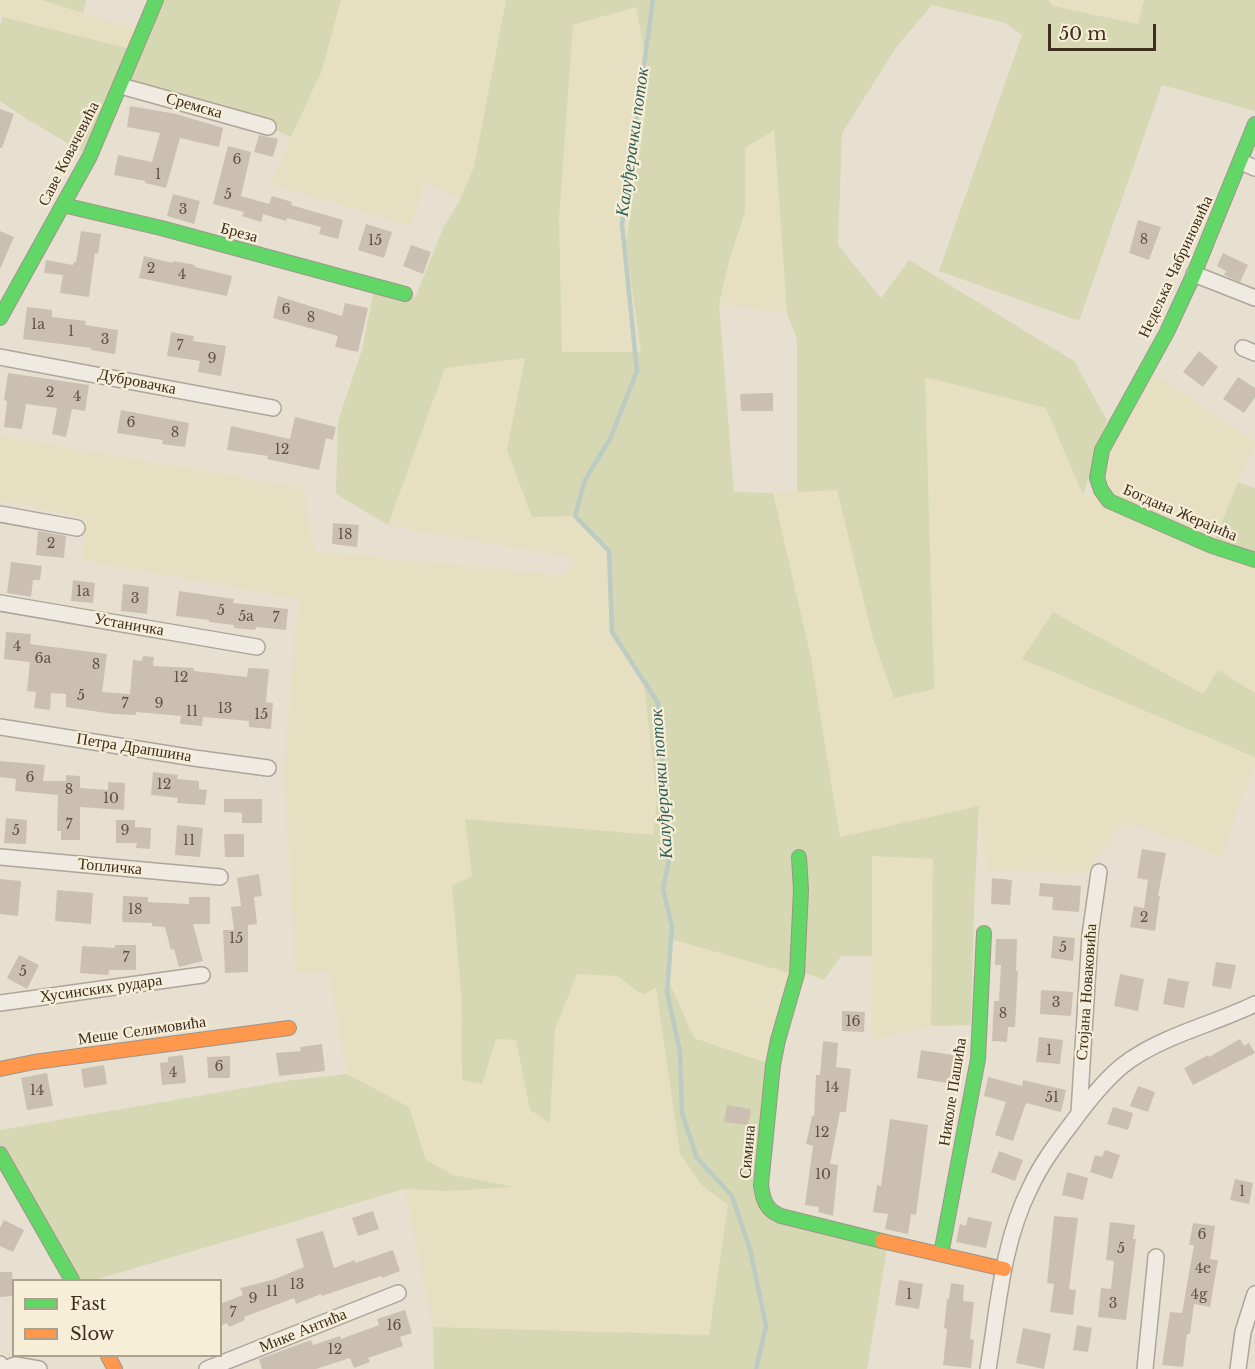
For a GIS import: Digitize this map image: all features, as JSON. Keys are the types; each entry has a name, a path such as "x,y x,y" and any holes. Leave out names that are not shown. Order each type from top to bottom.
{"street":[{"name":"Саве Ковачевића","path":"0,318 34,252 90,156 156,0"},
{"name":"Сремска","path":"121,86 268,127"},
{"name":"Недељка Чабриновића","path":"1118,420 1167,332 1248,165 1255,124"},
{"name":"Бреза","path":"63,205 161,228 405,294"},
{"path":"1194,274 1255,298"},
{"name":"Дубровачка","path":"0,357 273,408"},
{"name":"Богдана Жерајића","path":"1118,420 1102,450 1096,472 1099,485 1110,501 1212,546 1255,560"},
{"path":"0,514 77,528"},
{"name":"Устаничка","path":"0,603 257,647"},
{"name":"Петра Драпшина","path":"0,727 268,768"},
{"name":"Топличка","path":"0,857 220,877"},
{"name":"Симина","path":"800,857 801,890 797,974 773,1065 761,1185 762,1198 766,1207 786,1217 1004,1269"},
{"name":"Стојана Новаковића","path":"1079,1113 1090,935 1099,872"},
{"name":"Николе Пашића","path":"941,1254 975,1077 984,933"},
{"name":"Хусинских рудара","path":"0,1003 202,975"},
{"path":"988,1369 1004,1269 1017,1220 1029,1189 1045,1160 1079,1113 1129,1060 1154,1046 1255,1004"},
{"name":"Меше Селимовића","path":"0,1069 45,1060 290,1028"},
{"path":"0,1154 71,1279"},
{"path":"1144,1369 1156,1257"},
{"name":"Мике Антића","path":"207,1369 398,1293"},
{"path":"1238,1369 1243,1332 1254,1303"},
{"path":"0,1364 3,1369 15,1365 39,1369"}],"shaded area":[{"path":"0,0 42,0 144,32 136,50 0,16"},
{"path":"341,0 506,0 474,167 460,200 425,182 411,226 270,184 322,70"},
{"path":"1048,0 1144,0 1139,24 1053,6"},
{"path":"636,7 648,72 645,117 626,245 641,352 562,352 559,219 573,25"},
{"path":"774,129 787,313 719,304 729,261 745,212 744,148"},
{"path":"525,357 507,450 609,551 612,632 643,675 657,800 653,835 465,819 472,876 461,992 462,1080 496,1039 516,1040 530,1110 550,1122 555,1029 577,974 617,976 643,995 656,986 680,1154 702,1185 728,1204 709,1335 433,1327 405,1189 448,1191 511,1187 453,1175 425,1160 409,1107 347,1074 329,972 296,971 284,772 298,599 82,560 87,518 0,500 0,436 303,488 315,552 561,575 577,559 388,525 445,368"},
{"path":"1146,368 1255,442 1212,545 1255,560 1255,693 1218,670 1203,694 1054,612 1023,658 1255,757 1255,765 1236,812 1223,857 1138,826 1120,825 1086,874 986,869 979,806 840,837 811,658 773,493 837,489 873,639 893,698 933,689 925,377 1046,408 1083,494 1108,500 1098,481"},
{"path":"872,856 933,859 931,1026 872,1040"},
{"path":"671,939 797,974 773,1065 694,1038 668,979"}],"green space":[{"path":"42,0 86,0 83,13"},
{"path":"155,0 341,0 322,70 291,137 268,127 121,86 90,156 0,101 0,25 3,17 135,50"},
{"path":"506,0 1048,0 1053,6 1138,24 1144,0 1255,0 1255,111 1162,85 1079,321 939,271 1022,35 1006,23 932,5 897,46 842,133 838,245 881,298 909,260 1074,361 1107,420 1083,495 1046,408 925,377 934,689 894,698 873,639 837,490 797,492 797,339 787,313 774,130 745,148 745,212 729,261 719,304 734,492 773,493 811,658 840,837 979,806 971,1025 931,1026 933,859 872,856 872,956 841,956 824,980 808,974 800,976 671,939 668,979 694,1038 773,1065 762,1198 786,1217 888,1242 867,1369 434,1369 433,1327 709,1335 728,1205 702,1185 680,1154 656,987 643,995 617,976 577,974 555,1029 550,1123 530,1110 516,1040 496,1039 482,1084 462,1080 461,992 452,886 472,876 465,819 653,835 657,800 643,675 612,632 609,551 575,516 532,517 507,450 525,358 445,368 388,525 336,494 338,421 362,350 375,285 415,298 444,226 460,200 474,167","holes":["636,7 648,72 645,117 626,245 641,352 562,352 559,219 573,25"]},
{"path":"1238,482 1255,488 1255,560 1212,546"},
{"path":"1053,612 1203,694 1218,670 1255,693 1255,757 1022,659"},
{"path":"347,1074 409,1107 426,1160 453,1175 514,1187 448,1191 405,1189 97,1279 71,1279 0,1153 0,1130 285,1081"}],"building":[{"path":"130,106 176,114 223,128 219,147 180,138 166,188 114,175 118,155 152,162 160,133 127,127"},
{"path":"0,109 14,114 2,148 0,148"},
{"path":"259,135 278,139 273,157 254,152"},
{"path":"228,146 251,152 241,196 269,204 272,196 292,202 291,205 343,220 338,239 319,234 321,227 287,218 286,221 263,214 261,222 242,216 244,212 213,204"},
{"path":"173,194 200,201 194,224 167,216"},
{"path":"1138,220 1161,227 1149,260 1129,253"},
{"path":"366,224 392,232 384,258 358,250"},
{"path":"0,231 14,237 0,269"},
{"path":"81,231 101,234 98,254 95,253 89,297 60,293 63,275 44,273 46,260 73,265 76,262"},
{"path":"411,245 431,252 423,274 403,266"},
{"path":"1223,253 1248,265 1240,282 1224,275 1226,271 1217,266"},
{"path":"144,256 173,263 173,261 195,265 195,267 232,276 227,296 139,278"},
{"path":"278,296 342,316 345,303 368,308 358,352 335,347 338,336 273,318"},
{"path":"27,307 52,310 52,317 86,321 85,325 118,330 115,354 91,350 91,348 23,339"},
{"path":"171,332 194,336 193,341 226,346 221,376 198,372 200,361 167,356"},
{"path":"1199,351 1218,367 1203,387 1183,372"},
{"path":"8,373 89,385 85,411 72,409 66,437 52,434 57,408 26,404 22,429 4,427 7,401 4,400"},
{"path":"1238,377 1255,388 1255,397 1244,413 1223,399"},
{"path":"773,393 773,411 741,411 740,394"},
{"path":"121,410 189,423 185,447 162,444 163,440 117,433"},
{"path":"295,417 336,427 333,440 326,438 319,470 267,459 268,456 227,450 231,426 290,439"},
{"path":"333,523 359,525 357,547 332,544"},
{"path":"38,531 66,536 64,558 36,555"},
{"path":"11,562 42,566 40,580 33,580 31,597 7,593"},
{"path":"73,580 95,583 93,603 71,601"},
{"path":"123,584 149,587 147,614 121,611"},
{"path":"179,591 234,599 233,603 288,609 286,630 256,627 255,630 234,628 234,625 176,616"},
{"path":"6,632 31,634 30,644 107,654 102,692 130,694 133,660 142,661 143,656 154,657 153,666 194,668 194,671 247,677 248,668 269,669 266,702 273,703 271,729 249,727 249,721 203,717 202,726 180,724 181,716 136,712 136,715 113,714 66,707 66,694 51,693 50,710 34,708 36,692 27,691 30,662 4,659"},
{"path":"0,761 45,765 43,781 66,781 66,775 80,776 80,788 108,790 108,782 125,783 124,810 80,807 80,840 61,840 61,831 57,831 58,795 15,791 16,779 0,777"},
{"path":"153,772 178,775 177,779 199,781 199,789 207,790 205,805 177,803 178,798 151,795"},
{"path":"224,799 262,799 262,823 242,823 242,813 224,812"},
{"path":"6,818 27,820 26,844 4,843"},
{"path":"116,820 135,820 135,827 151,828 150,849 136,848 137,843 116,843"},
{"path":"177,825 203,828 200,857 175,855"},
{"path":"224,834 244,834 244,857 225,857"},
{"path":"1142,849 1166,853 1158,896 1160,896 1155,931 1130,927 1134,906 1144,908 1148,880 1137,878"},
{"path":"259,874 262,896 254,897 257,924 248,925 248,972 225,973 223,930 234,930 231,907 241,906 237,878"},
{"path":"992,878 1012,880 1010,905 991,904"},
{"path":"0,879 21,881 18,916 0,914"},
{"path":"1040,883 1081,886 1079,912 1052,910 1053,897 1039,896"},
{"path":"57,890 93,893 91,924 55,921"},
{"path":"123,896 148,897 148,902 189,904 189,897 210,897 210,924 193,924 203,961 179,967 174,949 171,950 165,927 152,926 152,923 122,922"},
{"path":"1053,936 1075,938 1073,961 1051,958"},
{"path":"996,939 1017,939 1015,1027 1008,1027 1007,1042 992,1041 994,1001 999,1001 1001,965 995,965"},
{"path":"115,945 136,945 136,970 109,970 108,975 80,973 82,946 115,948"},
{"path":"19,955 39,965 27,989 7,978"},
{"path":"1216,962 1236,965 1231,989 1212,986"},
{"path":"1120,974 1144,979 1138,1011 1114,1006"},
{"path":"1168,978 1189,982 1184,1008 1163,1004"},
{"path":"1041,990 1073,992 1071,1016 1040,1014"},
{"path":"842,1011 865,1012 864,1032 842,1031"},
{"path":"1039,1037 1063,1040 1060,1064 1036,1062"},
{"path":"1240,1039 1244,1046 1249,1043 1255,1053 1193,1085 1184,1068"},
{"path":"823,1041 838,1043 836,1067 851,1069 846,1112 840,1112 830,1164 838,1165 833,1216 818,1212 819,1207 805,1205 813,1146 806,1144 812,1116 814,1116 816,1075 820,1075"},
{"path":"322,1044 325,1071 279,1076 276,1053 301,1051 300,1047"},
{"path":"921,1050 965,1057 960,1085 917,1078"},
{"path":"183,1055 186,1083 162,1085 160,1063 168,1062 168,1057"},
{"path":"230,1056 230,1078 208,1078 207,1057"},
{"path":"104,1065 107,1084 84,1088 81,1069"},
{"path":"47,1073 53,1106 27,1110 21,1078"},
{"path":"988,1077 1022,1086 1023,1080 1066,1090 1061,1112 1026,1103 1013,1141 995,1135 1006,1102 984,1096"},
{"path":"1138,1086 1155,1092 1148,1112 1130,1106"},
{"path":"727,1105 751,1109 748,1125 724,1122"},
{"path":"1113,1107 1133,1113 1128,1130 1107,1124"},
{"path":"890,1119 928,1125 916,1215 911,1214 908,1234 885,1229 888,1214 873,1212 877,1185 881,1186"},
{"path":"1105,1150 1120,1155 1112,1179 1090,1172 1095,1155 1102,1157"},
{"path":"999,1151 1023,1160 1015,1181 991,1172"},
{"path":"1067,1172 1088,1178 1083,1200 1062,1195"},
{"path":"1235,1179 1253,1183 1249,1204 1230,1200"},
{"path":"373,1211 379,1229 358,1236 352,1218"},
{"path":"1054,1216 1078,1218 1069,1289 1076,1290 1073,1315 1050,1312 1054,1284 1047,1283"},
{"path":"968,1217 992,1222 986,1248 956,1242 960,1224 966,1226"},
{"path":"4,1220 24,1230 13,1252 0,1246 0,1228"},
{"path":"1110,1222 1135,1225 1133,1239 1136,1239 1126,1320 1098,1317 1101,1288 1111,1289 1114,1261 1106,1260"},
{"path":"1193,1223 1215,1226 1210,1259 1218,1260 1210,1307 1194,1304 1183,1367 1162,1365 1170,1312 1182,1313 1194,1245 1189,1245"},
{"path":"323,1231 334,1268 393,1250 400,1271 322,1296 321,1294 296,1304 294,1298 244,1317 245,1320 229,1327 227,1323 222,1325 222,1303 243,1295 240,1288 275,1279 304,1267 296,1239"},
{"path":"0,1272 12,1272 12,1296 0,1297"},
{"path":"899,1280 923,1284 919,1309 895,1305"},
{"path":"951,1283 964,1285 963,1301 974,1302 970,1339 974,1340 971,1368 943,1365 947,1329 944,1328"},
{"path":"405,1310 412,1333 400,1337 403,1346 368,1358 370,1362 354,1368 350,1358 316,1369 262,1369 259,1359 311,1340 313,1345 340,1336 341,1339 379,1325 377,1319"},
{"path":"1077,1325 1092,1328 1088,1352 1073,1350"},
{"path":"1023,1328 1051,1334 1044,1369 1016,1363"}],"waterway":[{"name":"Калуђерачки поток","path":"653,0 622,224 637,371 610,439 585,480 575,516 609,551 612,632 658,703 670,856 663,889 672,927 667,992 680,1052 682,1113 697,1158 732,1196 750,1249 766,1326 756,1369"}],"traffic: fast":[{"path":"0,318 90,156 156,0"},
{"path":"1255,124 1194,274 1167,332 1102,450 1097,478 1101,490 1109,501 1212,546 1255,560"},
{"path":"63,205 161,228 405,294"},
{"path":"799,857 801,890 797,974 773,1065 761,1185 763,1195 769,1208 781,1216 882,1241"},
{"path":"941,1254 978,1059 984,933"},
{"path":"0,1154 71,1279"}],"traffic: slow":[{"path":"0,1069 34,1062 289,1028"},
{"path":"882,1241 1004,1269"},
{"path":"109,1357 115,1369"}]}
